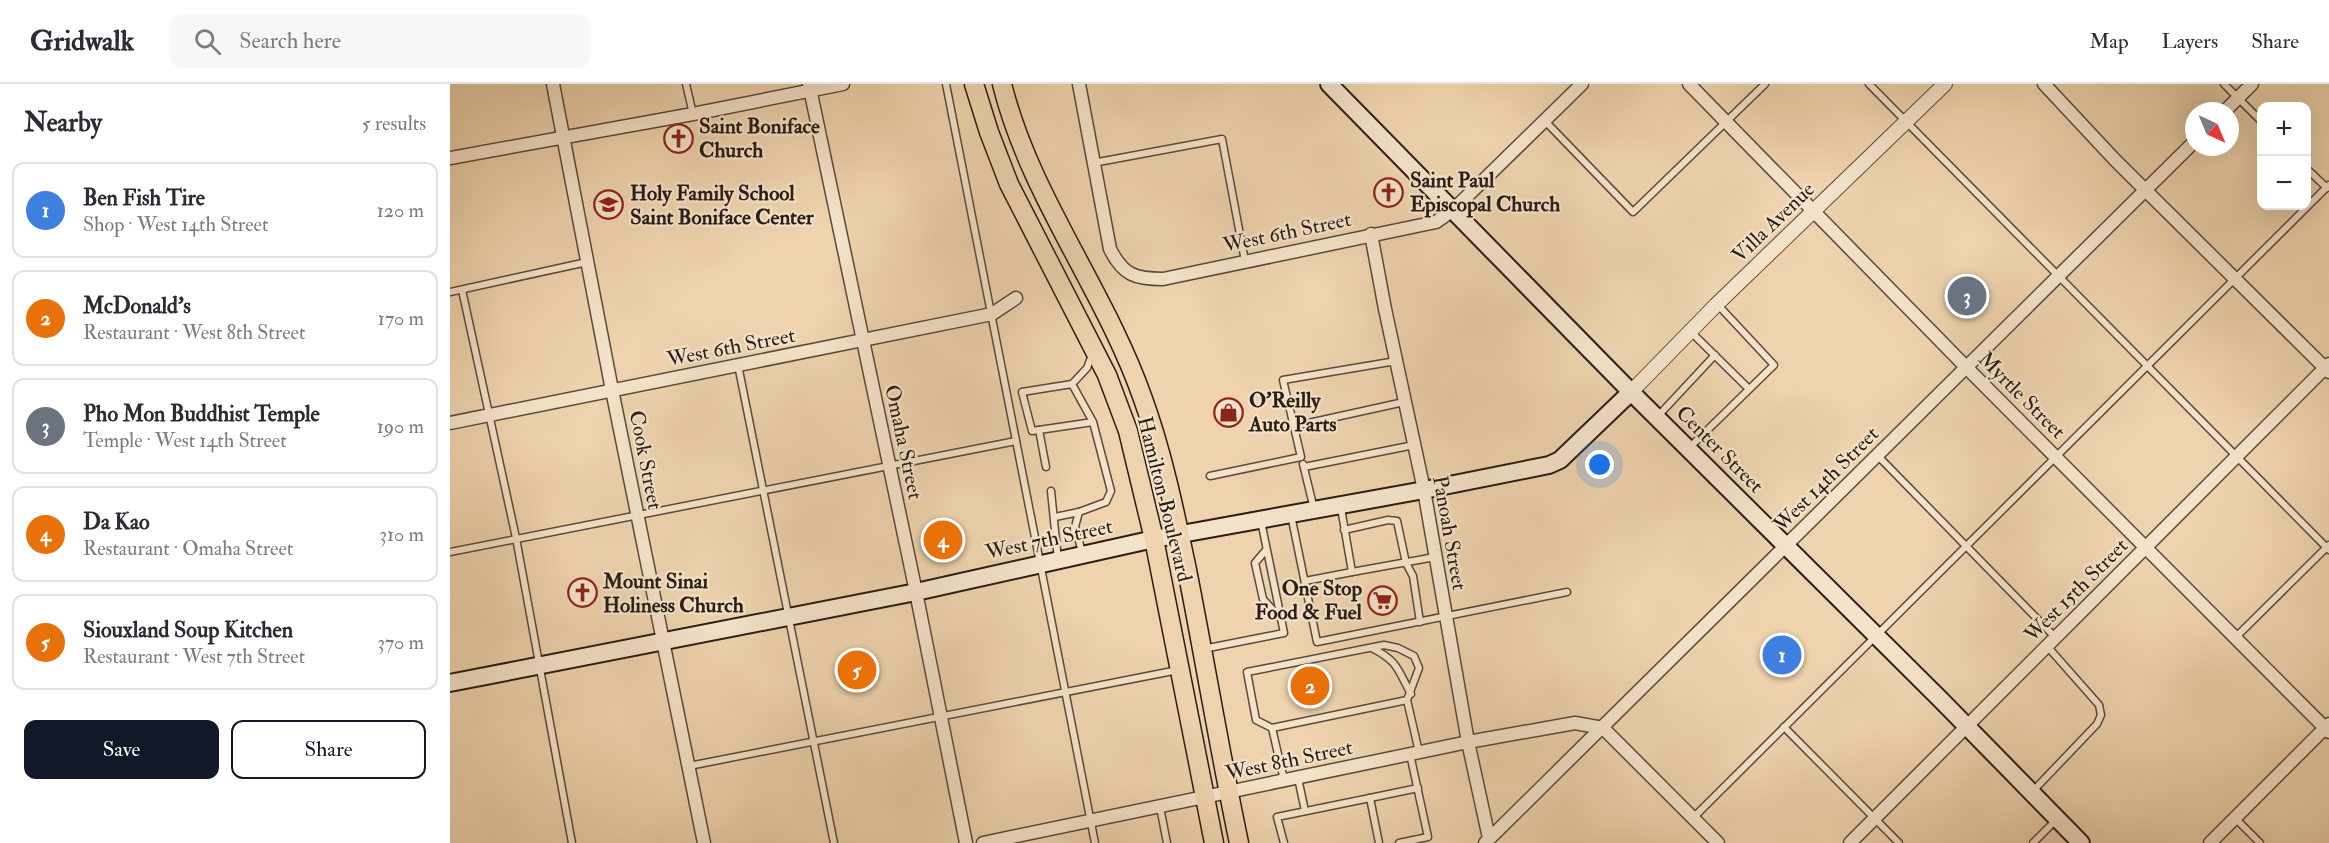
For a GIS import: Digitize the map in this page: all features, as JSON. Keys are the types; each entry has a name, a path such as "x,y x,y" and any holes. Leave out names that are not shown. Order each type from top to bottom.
{"main road":[{"name":"Hamilton Boulevard","path":"974,84 1009,184 1107,375 1128,431 1154,539 1214,843"},
{"name":"Hamilton Boulevard","path":"1002,84 1024,152 1120,340 1155,434 1179,535 1239,843"},
{"name":"Center Street","path":"1329,84 1631,392 2081,843"},
{"name":"West 7th Street","path":"450,683 916,591 1154,539 1314,511 1549,465 1560,460 1631,392"}],"street":[{"name":"Cook Street","path":"553,84 612,390 704,843"},
{"path":"450,158 693,114 809,87 843,84"},
{"path":"1079,84 1093,163"},
{"name":"West 6th Street","path":"1093,163 1110,249 1114,258 1128,272 1141,279 1163,279 1436,222 1453,210 1582,84"},
{"name":"Myrtle Street","path":"1689,84 1966,367 2328,728"},
{"name":"Villa Avenue","path":"1631,392 1718,304 1945,84"},
{"path":"2044,84 2234,280 2328,368"},
{"path":"2235,102 2252,84"},
{"name":"Omaha Street","path":"809,87 864,340 966,843"},
{"name":"West 14th Street","path":"1487,841 2185,151"},
{"name":"Panoah Street","path":"1371,234 1424,490 1445,618 1487,841"},
{"name":"West 6th Street","path":"450,423 992,314 1016,298"},
{"name":"West 15th Street","path":"1850,843 2236,456 2328,368"},
{"name":"West 8th Street","path":"984,843 1468,742 1575,723 1603,728"},
{"path":"1603,728 1718,843"},
{"path":"2210,843 2328,728"}],"lane":[{"path":"686,84 693,114"},
{"path":"946,84 1095,843"},
{"path":"1544,120 1633,212 1766,84"},
{"path":"1869,84 2328,547 2236,638"},
{"path":"2224,84 2257,117"},
{"path":"1093,163 1222,139 1245,261"},
{"path":"1693,818 2328,187 2311,172"},
{"path":"450,292 587,262"},
{"path":"462,290 516,538 572,843"},
{"path":"1688,449 1774,365 1718,304"},
{"path":"1690,332 1749,389"},
{"path":"1093,422 1032,431 1022,392 1072,384 1087,368 1094,349"},
{"path":"1657,417 1715,355"},
{"path":"1314,511 1283,380 1396,361"},
{"path":"738,365 834,843"},
{"path":"1055,517 1079,512 1106,502 1111,492 1093,422 1072,384"},
{"path":"1295,426 1404,402"},
{"path":"1039,430 1046,467"},
{"path":"450,552 1016,441"},
{"path":"1304,466 1414,445"},
{"path":"1877,455 1966,546 2052,642 2099,705 2102,715 2097,724 2031,793"},
{"path":"1210,476 1301,457"},
{"path":"1051,491 1059,561"},
{"path":"1340,506 1352,572"},
{"path":"1079,512 1075,527 1083,555"},
{"path":"1290,515 1317,642 1567,592"},
{"path":"1202,649 1284,633 1261,520"},
{"path":"1344,530 1397,521 1406,563 1413,576 1420,622"},
{"path":"1266,550 1255,563 1263,599 1281,619"},
{"path":"1380,556 1382,566"},
{"path":"1305,581 1435,557"},
{"path":"1384,645 1398,648 1414,656 1419,668 1409,697 1272,728 1256,720 1247,672 1384,645"},
{"path":"1371,647 1389,656 1396,664 1409,697 1418,788 1428,837 1399,843"},
{"path":"689,766 1179,670"},
{"path":"1785,727 1899,843"},
{"path":"1272,728 1284,781"},
{"path":"1298,778 1305,811"},
{"path":"1284,843 1277,817 1418,788"},
{"path":"1370,798 1378,843"},
{"path":"1160,807 1167,843"},
{"path":"2235,818 2260,843"},
{"path":"2033,843 2058,819"}],"place":[{"name":"Saint Boniface Church","path":"678,138"},
{"name":"Saint Paul Episcopal Church","path":"1389,192"},
{"name":"Holy Family School Saint Boniface Center","path":"609,205"},
{"name":"Pho Mon Buddhist Temple","path":"1967,296"},
{"name":"O'Reilly Auto Parts","path":"1228,412"},
{"name":"Da Kao","path":"943,540"},
{"name":"Mount Sinai Holiness Church","path":"582,593"},
{"name":"One Stop Food & Fuel","path":"1383,600"},
{"name":"Ben Fish Tire","path":"1782,655"},
{"name":"Siouxland Soup Kitchen","path":"857,670"},
{"name":"McDonald's","path":"1310,686"}]}
